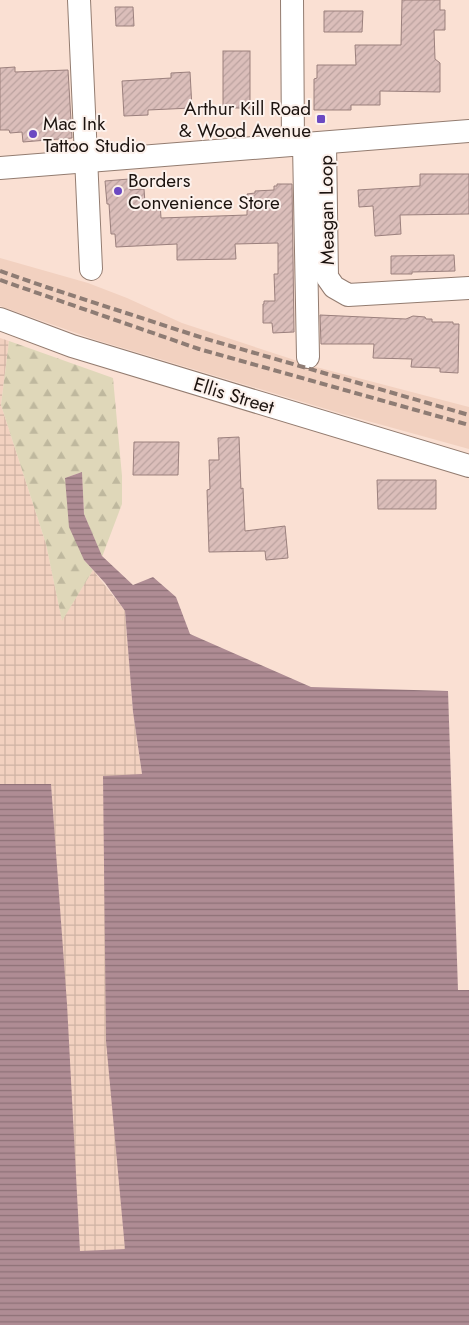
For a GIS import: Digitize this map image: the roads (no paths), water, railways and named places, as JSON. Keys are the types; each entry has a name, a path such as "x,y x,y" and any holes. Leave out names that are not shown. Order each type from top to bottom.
{"street":[{"path":"79,0 91,269"},
{"path":"292,0 308,144 308,357"},
{"path":"0,168 469,131"},
{"name":"Meagan Loop","path":"308,144 327,277 334,287 348,295 469,288"},
{"name":"Ellis Street","path":"0,319 72,346 469,466"}],"railway":[{"path":"0,271 203,338 469,415"},
{"path":"0,280 199,349 469,425"}],"place":[{"name":"Arthur Kill Road & Wood Avenue","path":"321,119"},
{"name":"Mac Ink Tattoo Studio","path":"33,134"},
{"name":"Borders Convenience Store","path":"118,191"}]}
